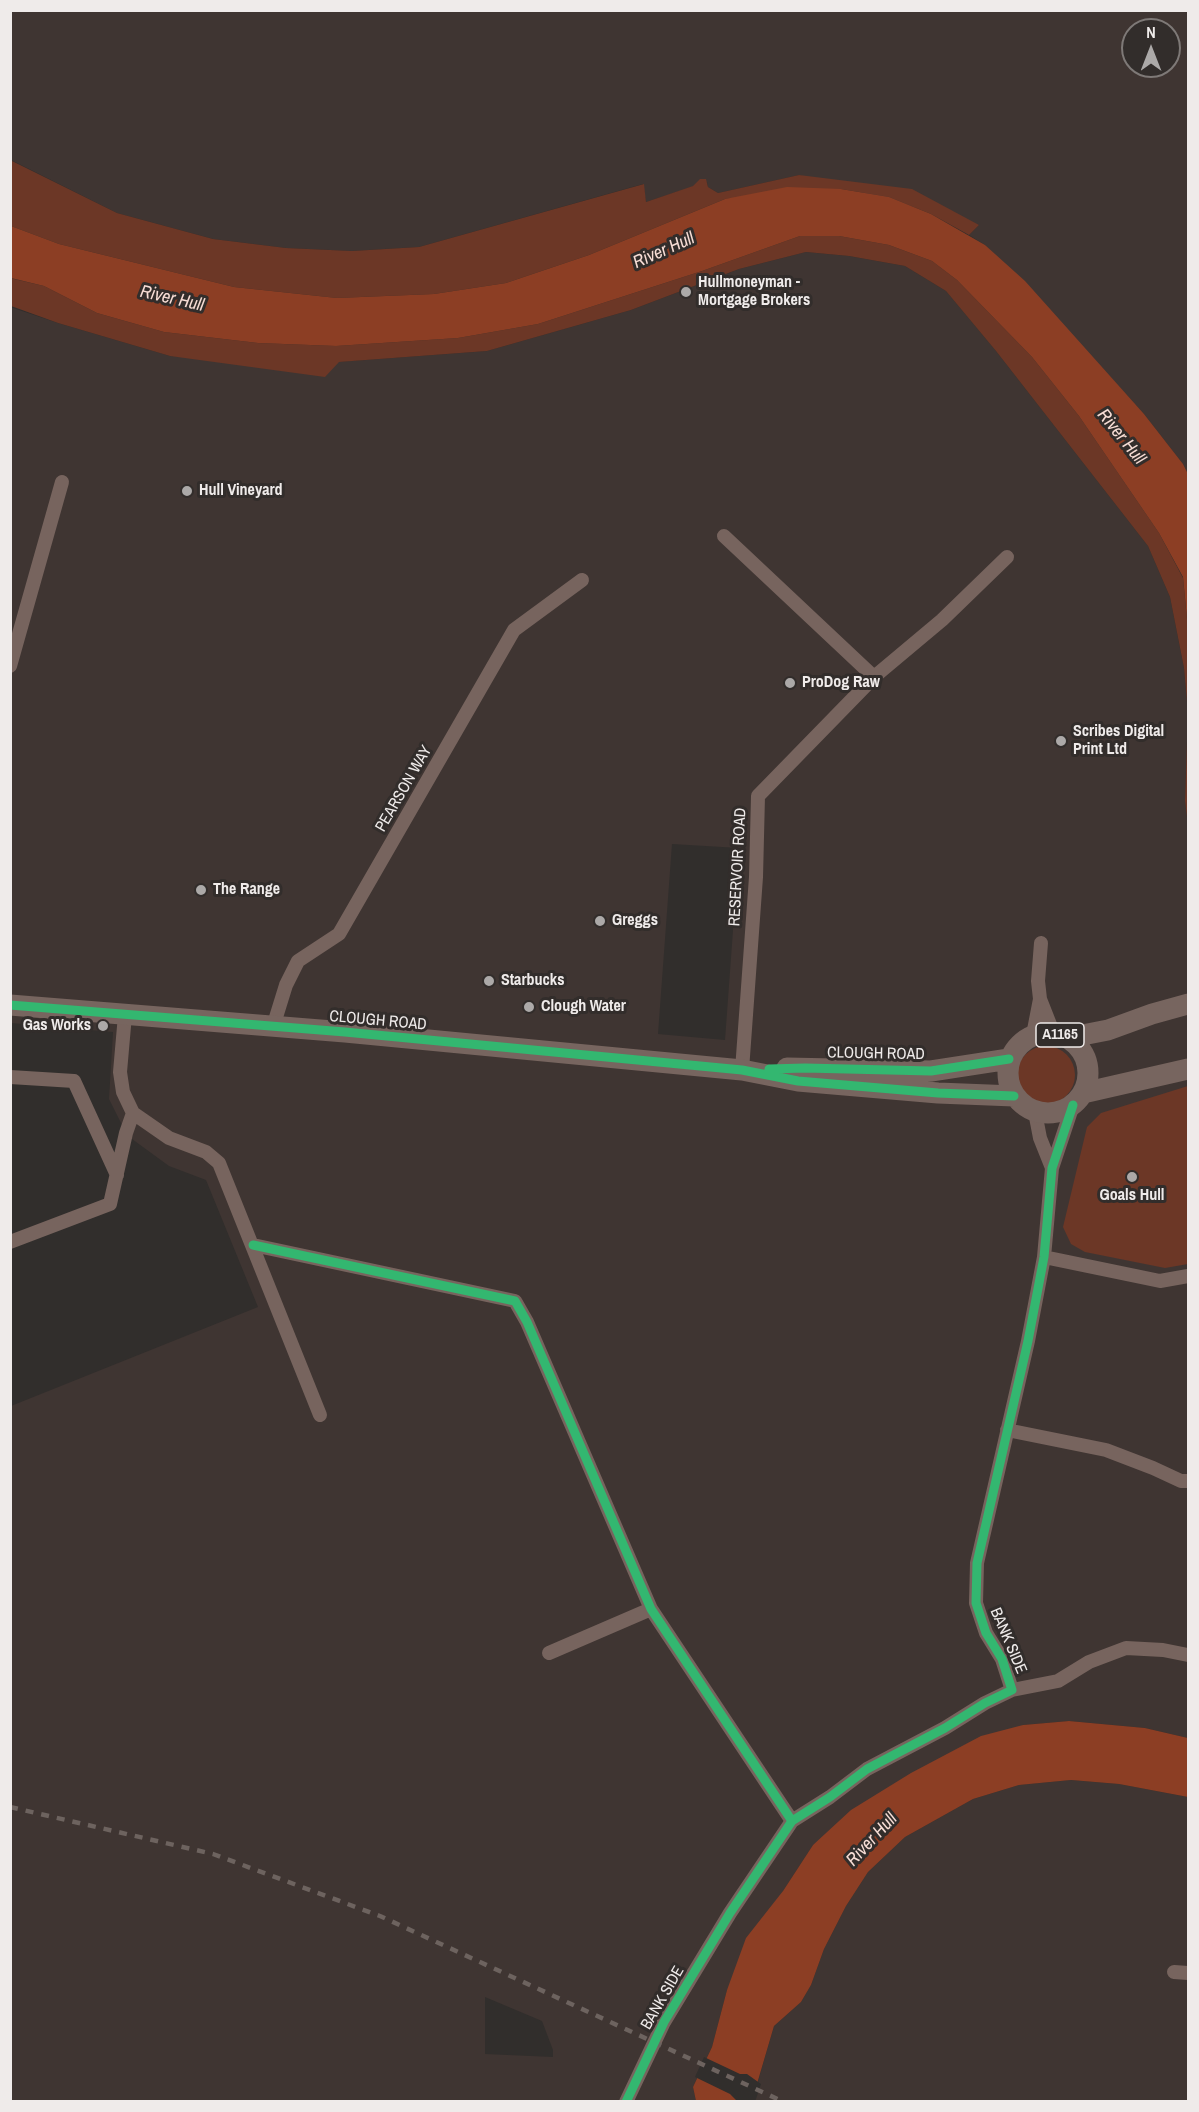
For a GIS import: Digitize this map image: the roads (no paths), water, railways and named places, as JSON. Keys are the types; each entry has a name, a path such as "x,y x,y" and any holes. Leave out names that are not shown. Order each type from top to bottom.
{"main road":[{"name":"A1165","path":"1009,1059 1019,1044 1051,1035 1108,1030 1188,1004"},
{"name":"CLOUGH ROAD","path":"10,1005 742,1070 798,1081 938,1094 1014,1096"},
{"name":"A1165","path":"1051,1035 1080,1049 1087,1065 1087,1081 1078,1099"},
{"name":"CLOUGH ROAD","path":"742,1070 805,1068 931,1071 1009,1059"},
{"path":"1009,1059 1007,1077 1014,1096 1026,1108 1035,1112 1053,1113 1078,1099 1188,1069"}],"street":[{"path":"10,666 62,482"},
{"path":"724,536 874,677"},
{"name":"RESERVOIR ROAD","path":"742,1070 756,877 758,796 874,677 942,620 1007,557"},
{"name":"PEARSON WAY","path":"273,1027 286,986 298,961 339,934 514,630 582,580"},
{"path":"1041,944 1038,981 1040,999 1051,1035"},
{"path":"1040,999 1051,1035"},
{"path":"125,1015 120,1072 123,1092 134,1113 169,1138 206,1152 219,1163 320,1415"},
{"path":"10,1077 74,1081 117,1175"},
{"name":"BANK SIDE","path":"626,2102 664,2022 730,1913 792,1821 830,1797 867,1769 1012,1690 1002,1659 986,1633 976,1603 977,1563 1028,1341 1044,1257 1052,1168 1078,1099"},
{"name":"BANK SIDE","path":"1035,1112 1040,1138 1052,1168"},
{"path":"10,1242 110,1204 126,1133 134,1113"},
{"path":"253,1245 516,1301 651,1609 792,1821"},
{"path":"1044,1257 1160,1281 1188,1276"},
{"path":"1007,1430 1106,1450 1181,1481 1188,1481"},
{"path":"549,1653 651,1609"},
{"path":"1012,1690 1059,1681 1089,1662 1126,1648 1163,1650 1188,1655"},
{"path":"1174,1972 1188,1973"}],"water":[{"name":"River Hull","path":"787,187 841,189 889,197 931,214 985,245 1025,281 1144,414 1183,464 1188,474 1188,629 1183,577 1159,533 1079,416 1032,357 957,280 932,261 889,245 839,236 800,236 702,271 538,324 458,338 336,346 258,343 164,332 97,313 44,286 11,278 11,226 59,244 234,287 337,298 434,294 506,283 589,255 725,199"},
{"name":"River Hull","path":"1069,1721 1145,1728 1188,1738 1188,1797 1119,1784 1071,1780 1019,1785 973,1799 905,1837 868,1872 846,1906 824,1949 811,1985 801,2002 774,2026 752,2101 696,2101 693,2087 712,2047 727,1990 746,1938 783,1891 813,1845 851,1810 911,1773 981,1736 1023,1725"}],"railway":[{"path":"10,1807 213,1854 380,1916 784,2102"}],"place":[{"name":"Hullmoneyman - Mortgage Brokers","path":"686,292"},
{"name":"Hull Vineyard","path":"187,491"},
{"name":"ProDog Raw","path":"790,683"},
{"name":"Scribes Digital Print Ltd","path":"1061,741"},
{"name":"The Range","path":"201,890"},
{"name":"Greggs","path":"600,921"},
{"name":"Starbucks","path":"489,981"},
{"name":"Clough Water","path":"529,1007"},
{"name":"Gas Works","path":"103,1026"},
{"name":"Goals Hull","path":"1132,1177"}]}
